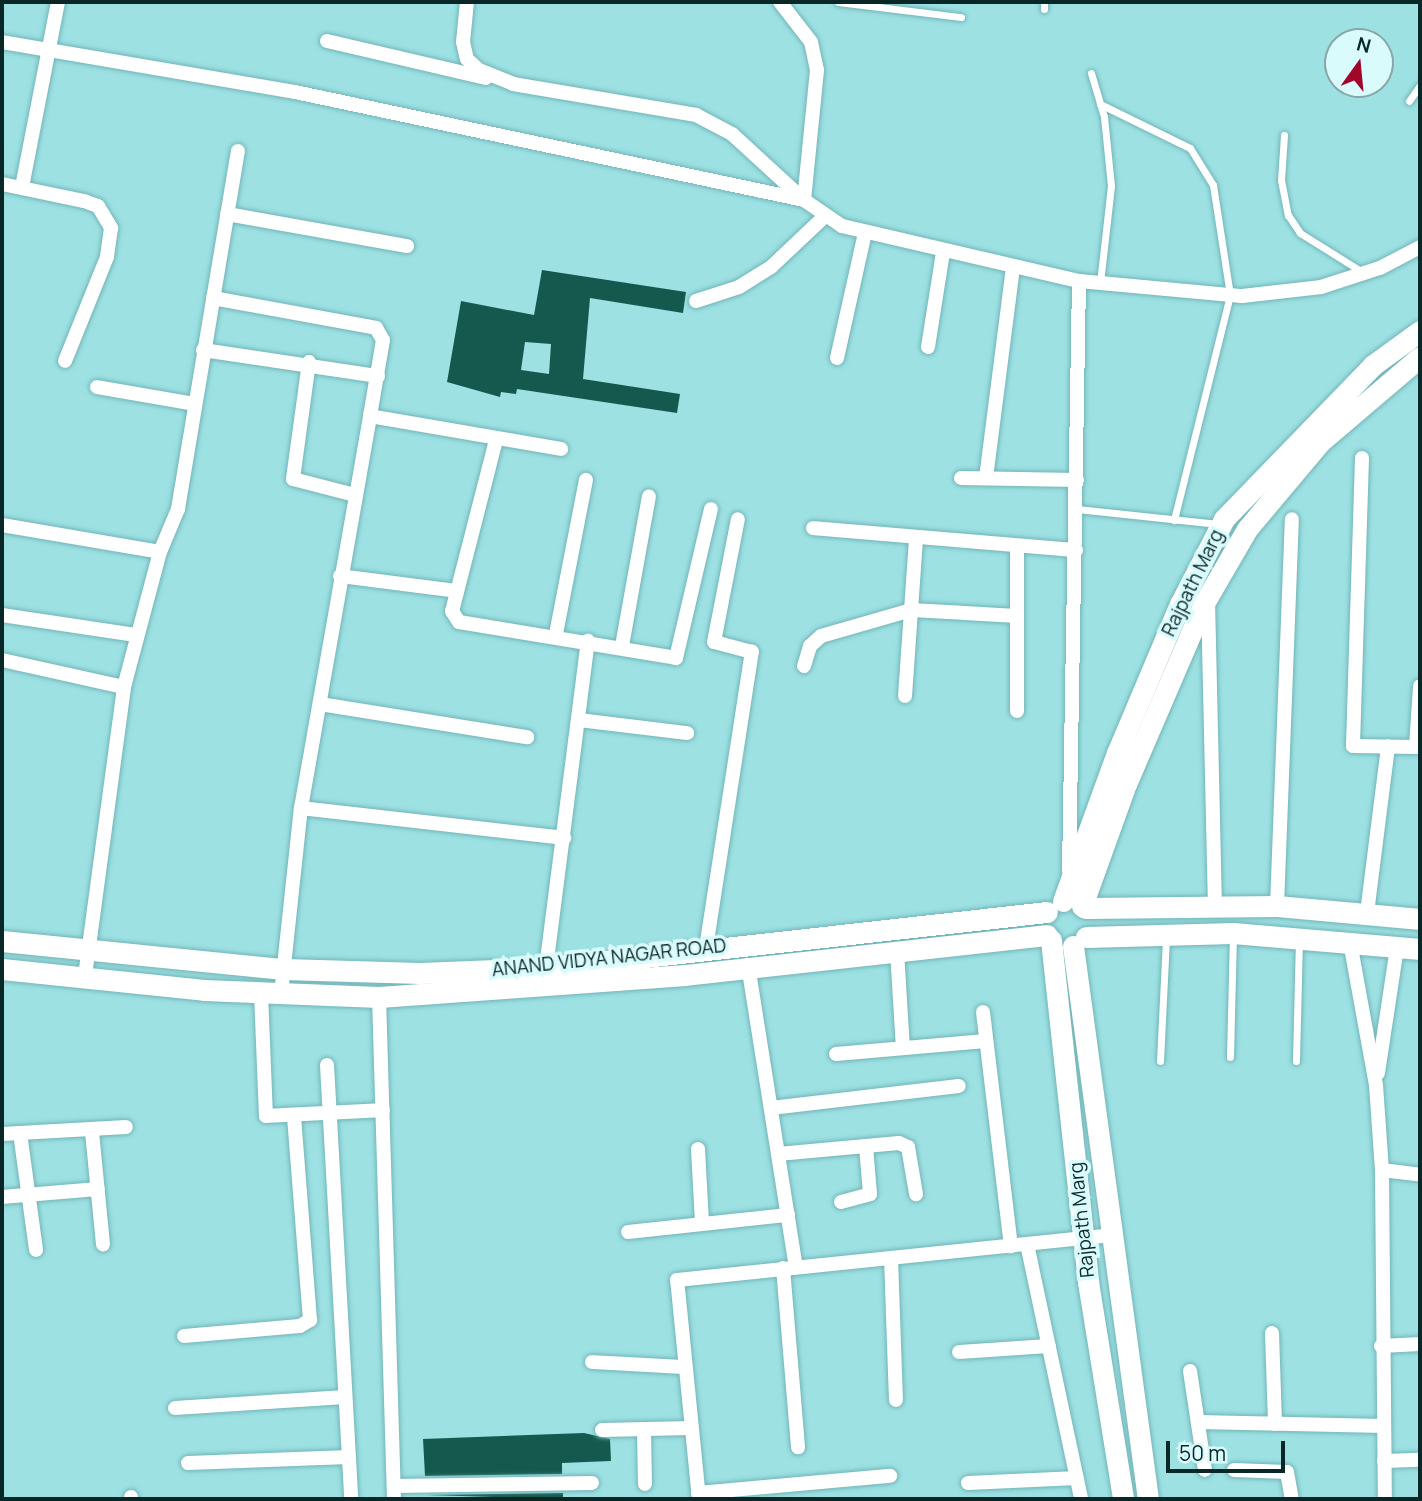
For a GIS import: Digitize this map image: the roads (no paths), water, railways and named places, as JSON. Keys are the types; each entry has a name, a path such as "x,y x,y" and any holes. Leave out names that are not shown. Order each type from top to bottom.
{"main road":[{"name":"Rajpath Marg","path":"1069,903 1122,741 1221,524 1299,436 1373,365 1420,331"},
{"name":"Rajpath Marg","path":"1124,1499 1085,1239 1049,937 1069,903 1125,784 1208,595 1247,529 1320,442 1420,357"},
{"name":"Rajpath Marg","path":"1069,903 1091,921 1080,942 1112,1235 1148,1499"},
{"name":"ANAND VIDYA NAGAR ROAD","path":"2,941 284,969 420,973 546,968 1069,903 1277,906 1420,919"},
{"path":"1049,937 1080,942 1166,934 1233,933 1420,949"},
{"name":"ANAND VIDYA NAGAR ROAD","path":"2,969 271,993 379,997 542,987 1049,937"}],"street":[{"path":"22,187 58,2"},
{"path":"467,2 463,42 467,58 479,70 513,84"},
{"path":"780,2 811,42 817,69 804,200"},
{"path":"327,41 513,84 696,114 733,134 824,216 865,233 1079,281 1230,295 1321,287 1365,273 1420,247"},
{"path":"2,42 295,92 804,200"},
{"path":"85,976 124,687 160,552 178,509 238,151"},
{"path":"2,184 98,206 111,228 107,257 65,361"},
{"path":"227,214 407,246"},
{"path":"696,300 739,287 771,267 824,216"},
{"path":"837,358 865,233"},
{"path":"928,347 943,252"},
{"path":"986,478 1013,267"},
{"path":"1069,903 1079,281"},
{"path":"213,298 376,327 383,340 301,808 284,969 271,993 264,1111 271,1120 330,1111 383,1110"},
{"path":"204,350 309,362 378,376"},
{"path":"309,362 293,479 355,495"},
{"path":"97,387 195,404"},
{"path":"370,416 496,440 561,449"},
{"path":"496,440 452,611 459,622 556,634 676,658 710,509"},
{"path":"1362,458 1353,746 1416,747 1420,686"},
{"path":"961,478 1077,480"},
{"path":"556,634 586,480"},
{"path":"622,646 649,496"},
{"path":"706,948 752,652 714,642 738,519"},
{"path":"1277,906 1292,519"},
{"path":"2,525 160,552"},
{"path":"813,528 1076,550"},
{"path":"905,695 916,538"},
{"path":"1017,546 1017,711"},
{"path":"340,576 457,591"},
{"path":"1208,595 1215,905"},
{"path":"804,666 810,646 821,636 911,610 1017,616"},
{"path":"2,615 136,635"},
{"path":"546,968 588,641"},
{"path":"2,660 124,687"},
{"path":"320,704 527,737"},
{"path":"579,720 687,733"},
{"path":"1367,913 1388,746"},
{"path":"301,808 564,838"},
{"path":"1349,942 1376,1085 1382,1170 1381,1346 1385,1499"},
{"path":"1376,1085 1397,947"},
{"path":"897,951 903,1048"},
{"path":"748,965 788,1215 798,1447"},
{"path":"379,997 394,1493 592,1483"},
{"path":"983,1012 1011,1246"},
{"path":"836,1054 985,1041"},
{"path":"327,1065 351,1499"},
{"path":"771,1108 959,1086"},
{"path":"184,1336 300,1326 310,1320 295,1117"},
{"path":"2,1135 92,1132 126,1127"},
{"path":"92,1132 103,1244"},
{"path":"20,1133 36,1250"},
{"path":"778,1154 899,1143 908,1147 916,1194"},
{"path":"841,1202 870,1194 866,1146"},
{"path":"698,1149 702,1224"},
{"path":"1382,1170 1420,1175"},
{"path":"2,1197 98,1189"},
{"path":"628,1232 788,1215"},
{"path":"890,1476 698,1496 677,1279 1112,1235"},
{"path":"1027,1244 1081,1499"},
{"path":"891,1258 896,1400"},
{"path":"1272,1333 1275,1424"},
{"path":"1381,1346 1420,1344"},
{"path":"959,1352 1049,1346"},
{"path":"592,1362 685,1367"},
{"path":"1190,1371 1205,1470"},
{"path":"175,1408 345,1396"},
{"path":"1198,1422 1384,1426"},
{"path":"602,1430 691,1428"},
{"path":"644,1429 645,1483"},
{"path":"188,1463 349,1457"},
{"path":"1384,1461 1420,1460"},
{"path":"1234,1470 1287,1472 1292,1499"},
{"path":"968,1483 1077,1478"}],"lane":[{"path":"838,2 961,17"},
{"path":"1091,73 1100,104 1111,186 1100,283"},
{"path":"1409,101 1420,85"},
{"path":"1100,104 1190,148 1213,185 1230,295 1174,520"},
{"path":"1284,135 1281,180 1288,215 1300,233 1365,273"},
{"path":"1076,509 1221,524"},
{"path":"1230,1057 1233,933"},
{"path":"1160,1061 1166,934"},
{"path":"1296,1061 1299,937"}]}
